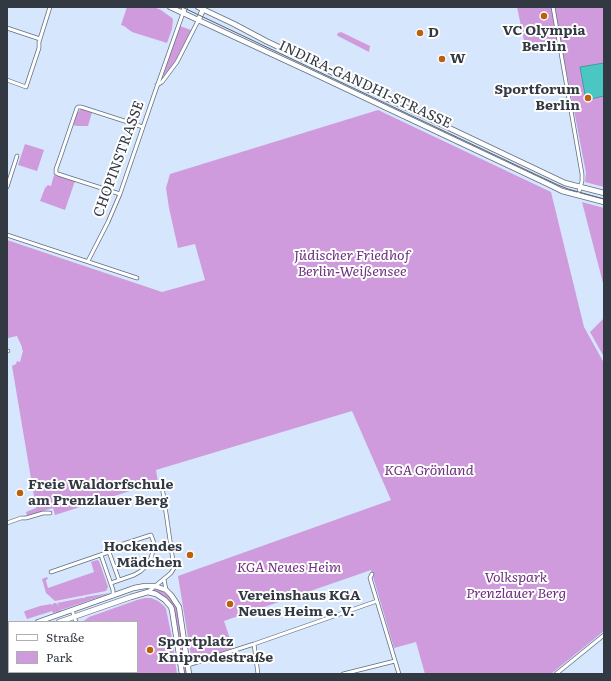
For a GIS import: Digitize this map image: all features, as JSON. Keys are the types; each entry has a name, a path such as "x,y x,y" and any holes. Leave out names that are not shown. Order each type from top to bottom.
{"main road":[{"name":"INDIRA-GANDHI-STRASSE","path":"170,7 562,191 604,202"},
{"path":"182,13 185,7"},
{"name":"INDIRA-GANDHI-STRASSE","path":"202,8 266,41 565,183 604,193"},
{"path":"198,21 202,8"},
{"path":"262,49 266,41"},
{"path":"41,621 134,588 155,586 166,590 171,594 179,607 189,674"},
{"path":"62,621 131,596 148,592 156,594 168,604 172,610 182,674"}],"street":[{"path":"7,80 26,86 39,48 39,42 50,7"},
{"path":"553,7 582,174 582,181 578,195"},
{"name":"CHOPINSTRASSE","path":"88,262 120,194 182,13"},
{"name":"CHOPINSTRASSE","path":"157,85 162,82 177,62 198,21"},
{"path":"7,28 40,39"},
{"path":"120,194 58,174 56,173 56,169 78,107 143,127"},
{"path":"7,187 17,156"},
{"path":"7,234 137,278"},
{"path":"148,592 171,573 174,568 161,480"},
{"path":"7,523 21,518 50,513"},
{"path":"51,572 109,552 112,548 117,546 151,535 154,547 149,562 144,568 137,573 110,583"},
{"path":"109,552 119,580"},
{"path":"101,555 113,590 113,596"},
{"path":"372,574 370,578 399,674"},
{"path":"164,579 166,590"},
{"path":"188,665 254,644 377,601"},
{"path":"72,610 76,621"},
{"path":"557,674 604,635"},
{"path":"254,644 258,674"},
{"path":"343,674 395,661"}],"green space":[{"path":"127,7 154,7 172,18 172,29 167,43 132,32 121,25"},
{"name":"Sportforum Berlin","path":"517,7 604,7 604,187 585,182 586,173 561,43 556,45 525,45"},
{"path":"180,26 191,30 174,63 164,76 163,75"},
{"path":"341,32 370,46 369,52 337,35"},
{"path":"81,109 92,112 88,126 73,125 77,113"},
{"path":"378,110 551,192 584,327 604,363 604,631 551,674 425,674 416,642 394,648 371,570 224,621 233,648 192,662 178,576 391,500 352,411 156,470 158,482 55,515 53,508 27,516 26,512 36,508 12,366 16,364 17,361 20,362 23,351 17,336 8,338 7,332 7,240 162,292 205,280 195,244 178,248 166,188 170,174"},
{"path":"25,144 44,150 37,171 18,165"},
{"path":"54,175 75,181 65,210 40,201 45,188 48,185 51,186"},
{"path":"582,202 604,208 604,287"},
{"path":"604,318 604,357 590,332"},
{"path":"97,560 99,561 108,587 106,591 55,601 46,593 42,579 47,577 48,579 46,581 48,588 94,572 91,562"},
{"path":"155,589 162,591 169,596 177,608 187,674 184,674 174,610 171,603 167,599 151,590"},
{"path":"110,593 61,610 57,603 85,597"},
{"path":"151,598 158,601 166,609 177,674 103,674 138,673 138,621 83,621 89,617 137,600"},
{"path":"56,603 61,611 53,613 52,611 27,619 24,612 25,611 40,606 52,605"}],"shaded area":[{"path":"604,63 604,96 586,100 580,67"}],"tram line":[{"path":"182,7 558,185 604,199"}],"place":[{"name":"VC Olympia Berlin","path":"544,16"},
{"name":"D","path":"420,33"},
{"name":"W","path":"442,59"},
{"name":"Sportforum Berlin","path":"588,98"},
{"name":"Freie Waldorfschule am Prenzlauer Berg","path":"20,493"},
{"name":"Hockendes Mädchen","path":"190,555"},
{"name":"Vereinshaus KGA Neues Heim e. V.","path":"230,604"},
{"name":"Sportplatz Kniprodestraße","path":"150,650"}],"park label":[{"name":"Jüdischer Friedhof Berlin-Weißensee","path":"352,264"},
{"name":"KGA Grönland","path":"429,471"},
{"name":"KGA Neues Heim","path":"289,568"},
{"name":"Volkspark Prenzlauer Berg","path":"516,586"}]}
